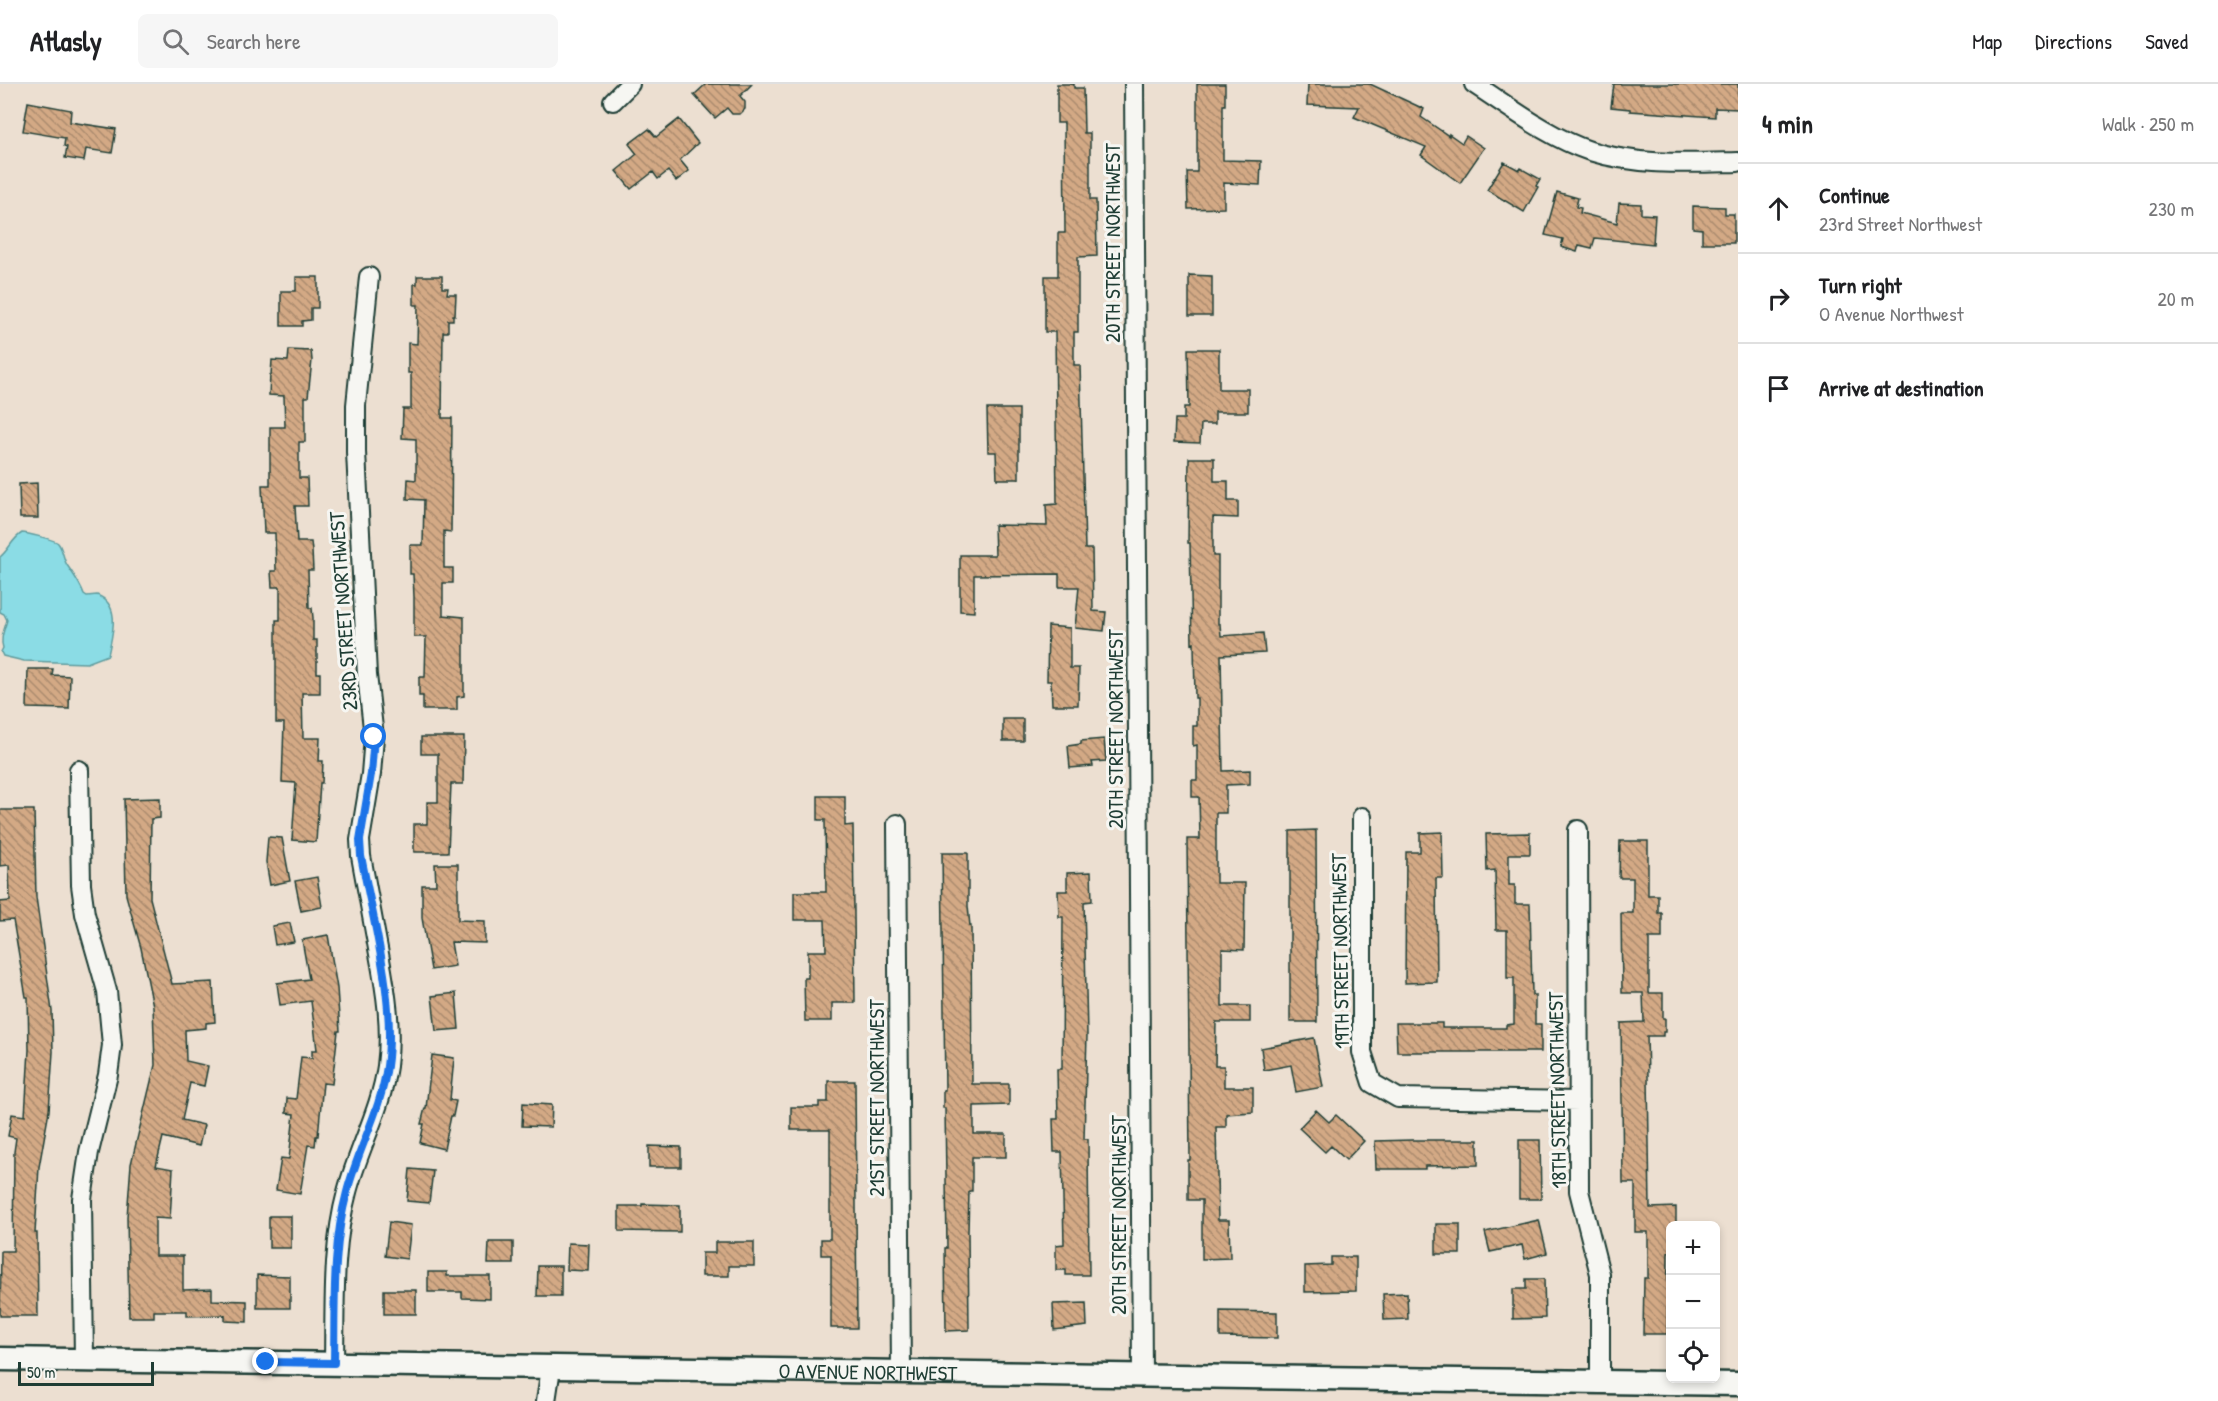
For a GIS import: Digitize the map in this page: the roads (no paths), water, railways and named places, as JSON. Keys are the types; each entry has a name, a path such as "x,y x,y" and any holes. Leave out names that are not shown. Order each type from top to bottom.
{"street":[{"path":"613,101 630,84"},
{"name":"20TH STREET NORTHWEST","path":"1134,84 1142,1374"},
{"path":"1474,84 1550,133 1590,151 1635,160 1685,163 1738,162"},
{"name":"23RD STREET NORTHWEST","path":"334,1363 335,1257 339,1223 347,1189 381,1096 387,1066 389,1036 388,1005 360,840 371,774 374,737 367,675 356,440 356,405 369,277"},
{"path":"79,770 81,885 86,914 107,991 112,1045 108,1075 89,1152 82,1199 84,1360"},
{"name":"19TH STREET NORTHWEST","path":"1362,817 1362,1052 1372,1083 1398,1098 1579,1101"},
{"name":"21ST STREET NORTHWEST","path":"897,824 901,1373"},
{"name":"18TH STREET NORTHWEST","path":"1578,830 1579,1191 1600,1274 1600,1384"},
{"name":"O AVENUE NORTHWEST","path":"0,1359 901,1373 1142,1374 1600,1384 1738,1384"},
{"path":"546,1401 551,1368"}],"water":[{"path":"22,533 58,543 66,563 84,594 97,595 110,606 113,621 108,655 87,663 24,661 3,656 2,638 7,620 0,612 0,557"}]}
